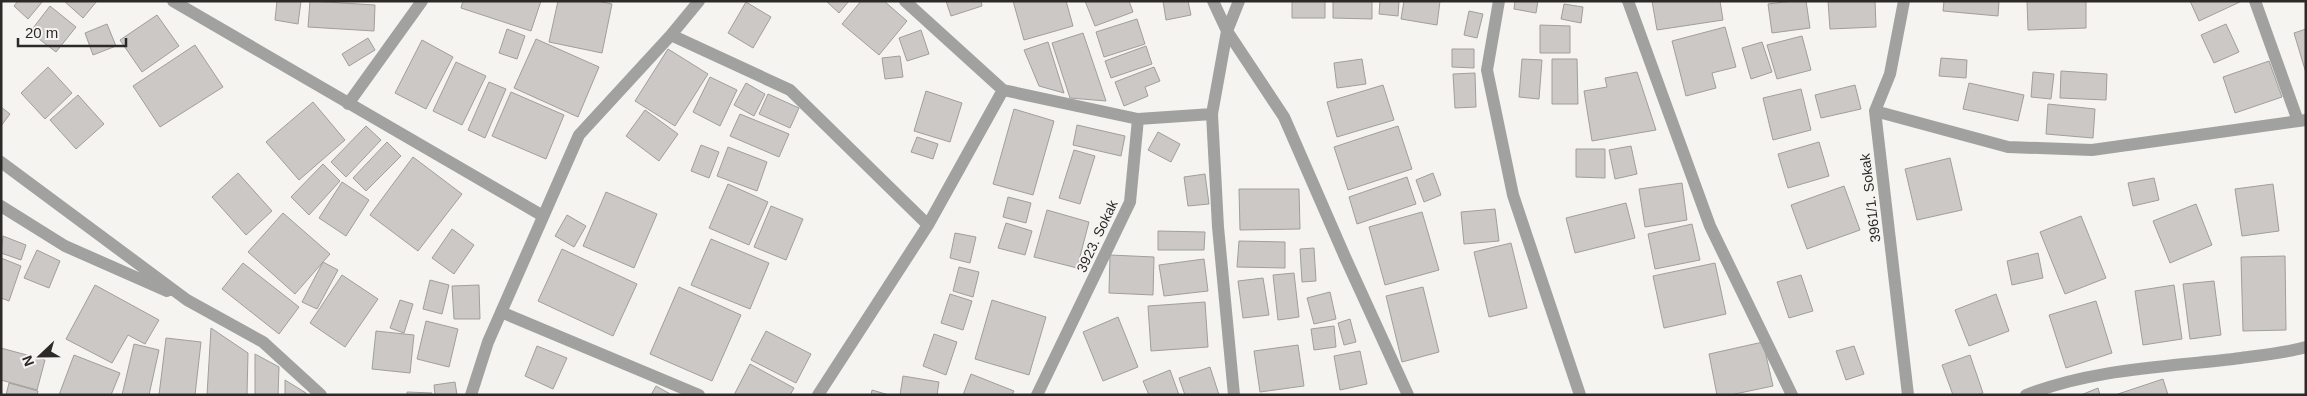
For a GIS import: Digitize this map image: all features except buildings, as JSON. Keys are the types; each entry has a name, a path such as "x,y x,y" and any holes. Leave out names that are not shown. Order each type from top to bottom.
{"street":[{"path":"173,1 543,216"},
{"path":"348,104 422,1"},
{"path":"471,395 488,342 579,135 671,35 699,1"},
{"path":"905,1 1003,90 1138,119 1212,114"},
{"path":"1213,1 1227,31 1284,117 1408,395"},
{"path":"1234,395 1218,227 1212,114 1227,31 1239,1"},
{"path":"1499,1 1487,70 1513,195 1580,395"},
{"path":"1628,1 1710,226 1792,395"},
{"name":"3961/1. Sokak","path":"1904,1 1890,74 1876,111 1908,395"},
{"path":"1876,111 2008,146 2092,150 2302,121 2255,1"},
{"path":"671,35 790,90 928,225"},
{"path":"818,395 928,225 1003,90"},
{"name":"3923. Sokak","path":"1037,395 1130,202 1138,119"},
{"path":"1,162 187,300"},
{"path":"1,206 65,246 187,300 263,342 321,395"},
{"path":"501,312 699,395"},
{"path":"2026,395 2054,384 2129,370 2223,360 2291,351 2306,347"}]}
